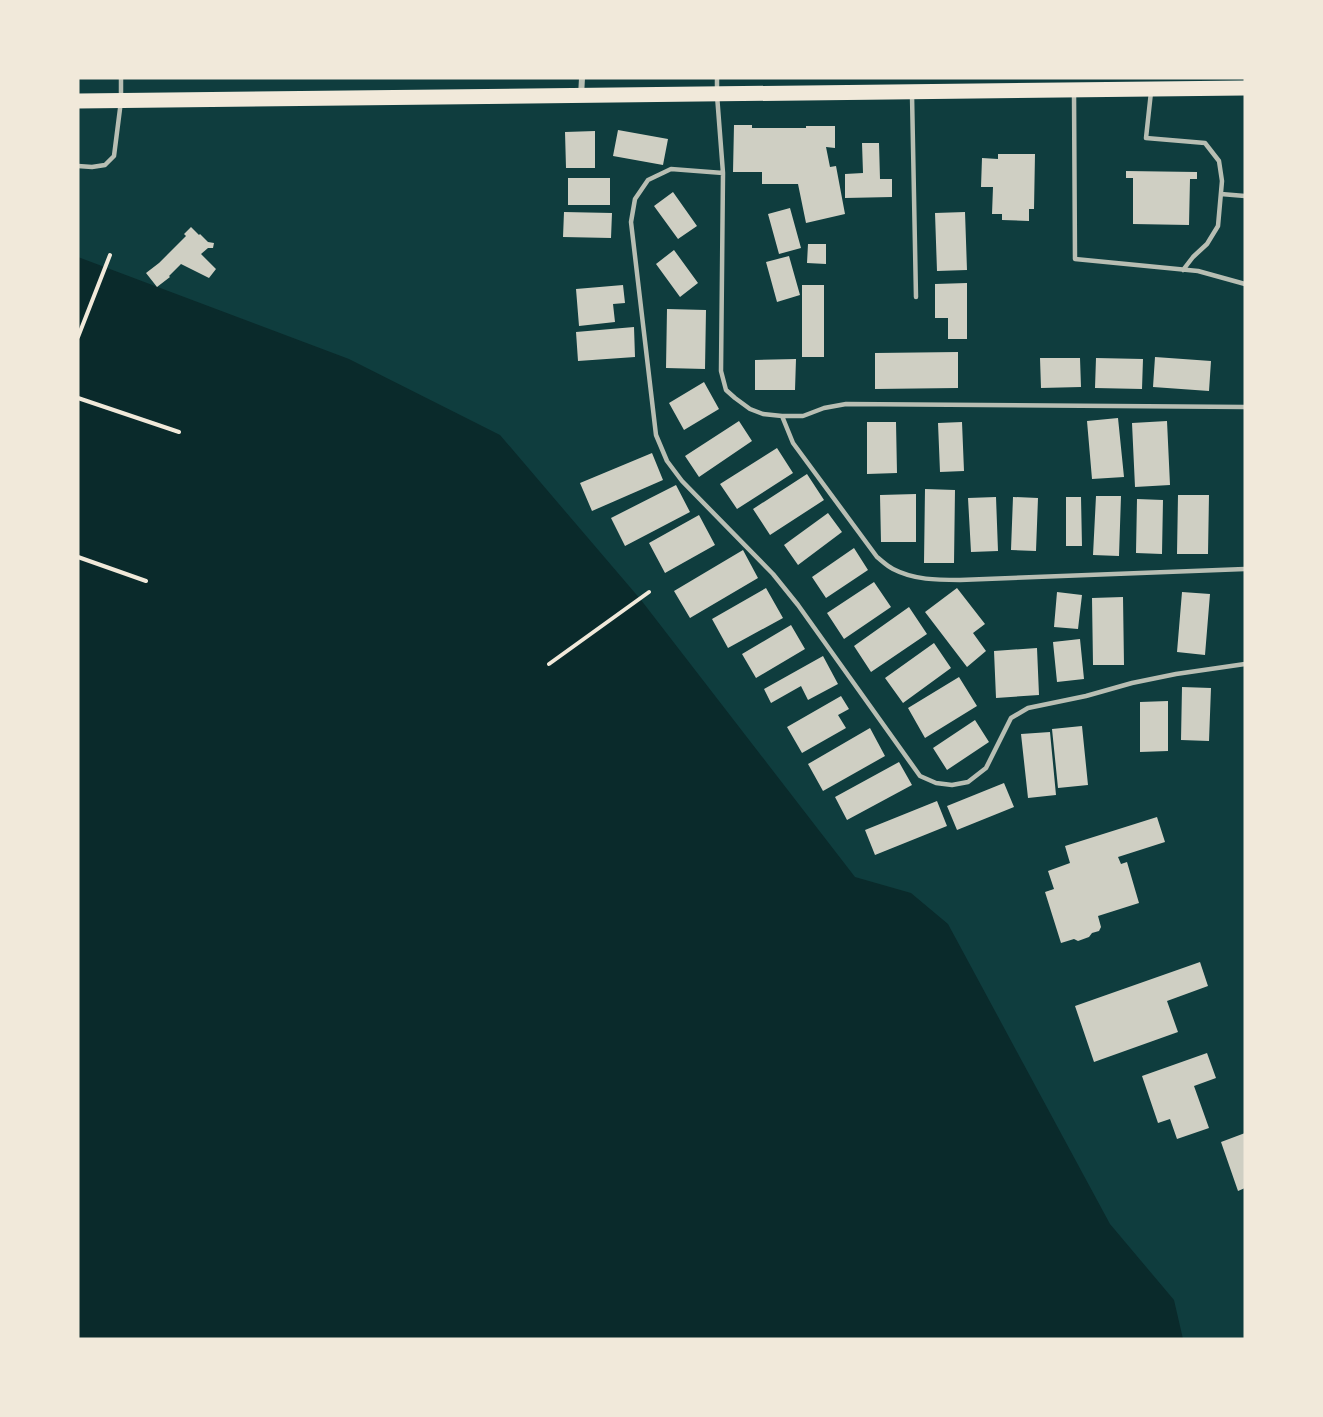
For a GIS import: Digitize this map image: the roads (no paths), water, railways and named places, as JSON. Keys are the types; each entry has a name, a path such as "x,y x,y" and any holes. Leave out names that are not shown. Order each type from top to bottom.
{"main road":[{"path":"78,101 1245,88"}],"street":[{"path":"581,96 582,78"}],"lane":[{"path":"78,166 105,165 114,156 122,101 121,78"},
{"path":"717,78 723,173 721,371 726,390 750,408 763,414 803,416 824,408 846,404 1245,407"},
{"path":"1151,89 1146,138 1205,143 1219,161 1222,181 1218,226 1208,244 1193,256 1183,270"},
{"path":"1074,90 1075,259 1198,271 1245,284"},
{"path":"912,92 916,297"},
{"path":"723,173 671,169 648,180 635,199 631,222 656,435 667,460 682,481 773,574 798,604 920,776 936,783 968,782 986,768 1011,718 1028,708 1176,674 1245,664"},
{"path":"1221,194 1245,196"},
{"path":"782,416 794,443 877,557 892,569 909,575 930,580 960,580 1245,569"}],"water":[{"path":"78,257 349,359 500,435 641,600 855,877 911,893 948,924 1110,1224 1174,1300 1183,1339 78,1339"}]}
